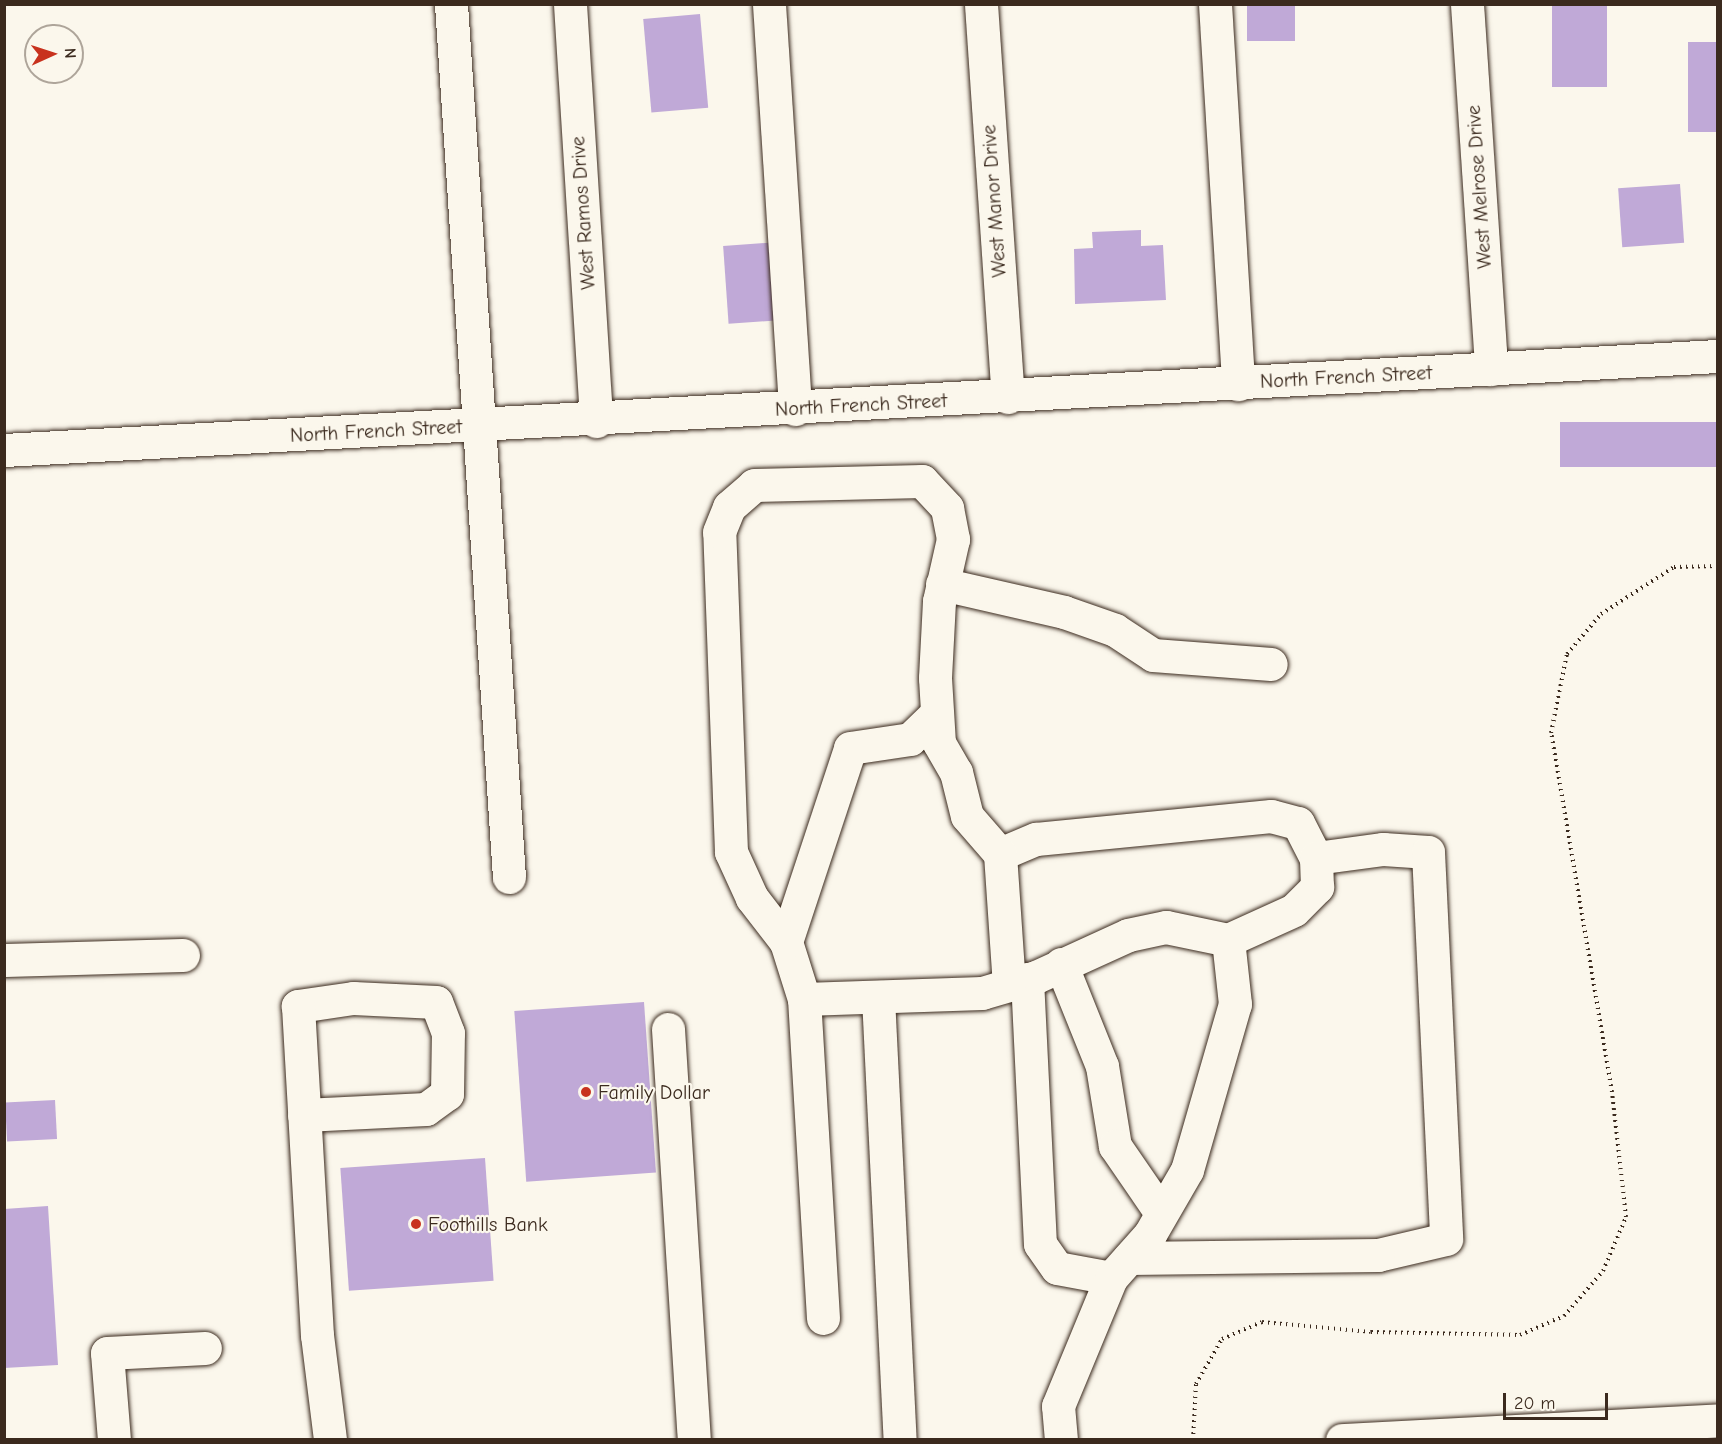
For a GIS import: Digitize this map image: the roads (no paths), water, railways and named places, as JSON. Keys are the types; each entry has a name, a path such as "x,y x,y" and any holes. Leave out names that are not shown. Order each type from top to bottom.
{"street":[{"path":"451,4 509,877"},
{"name":"West Ramos Drive","path":"570,4 596,421"},
{"path":"769,4 795,409"},
{"name":"West Manor Drive","path":"981,4 1008,397"},
{"path":"1215,4 1238,384"},
{"name":"West Melrose Drive","path":"1467,4 1491,369"},
{"name":"North French Street","path":"4,450 596,421 1718,356"},
{"path":"823,1318 804,999 786,942 752,898 730,852 719,532 729,507 754,485 922,480 947,508 953,539 942,584 937,712 939,743 956,772 967,816 1000,854 1018,982 1040,1244 1057,1268 1120,1268 1378,1255 1446,1239 1428,852 1383,849 1316,858"},
{"path":"942,584 1064,612 1115,630 1153,655 1271,664"},
{"path":"786,942 850,748 910,739 937,712"},
{"path":"804,999 982,993 1018,982 1128,935 1166,927 1228,940 1294,910 1317,887 1316,858 1298,822 1271,816 1036,839 1000,854"},
{"path":"1061,1440 1058,1406 1120,1268 1161,1214 1187,1170 1235,1004 1228,940"},
{"path":"4,960 183,956"},
{"path":"1060,964 1102,1066 1115,1146 1161,1214"},
{"path":"878,996 900,1440"},
{"path":"304,1115 426,1109 447,1094 448,1033 436,1002 353,998 298,1006 304,1115 317,1335 330,1440"},
{"path":"668,1029 694,1440"},
{"path":"114,1440 107,1353 205,1348"},
{"path":"1342,1440 1508,1435 1718,1420"}],"place":[{"name":"Family Dollar","path":"586,1092"},
{"name":"Foothills Bank","path":"416,1224"}]}
